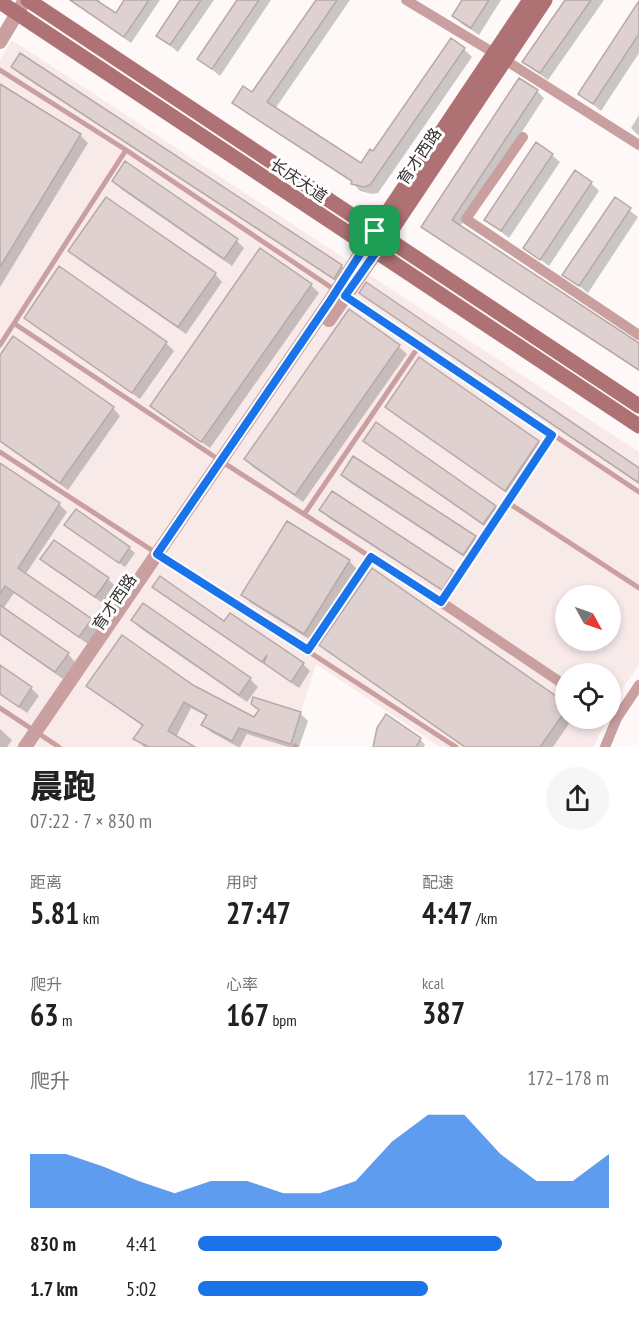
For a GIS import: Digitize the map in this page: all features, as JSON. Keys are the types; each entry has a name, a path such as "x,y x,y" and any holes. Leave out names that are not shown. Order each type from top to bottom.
{"main road":[{"name":"育才西路","path":"500,57 530,0"},
{"name":"育才西路","path":"381,235 500,57 545,0"},
{"name":"长庆大道","path":"16,4 381,235 639,406"},
{"name":"长庆大道","path":"16,4 371,249 639,426"}],"street":[{"path":"406,0 639,145"},
{"path":"0,28 16,4"},
{"path":"0,42 16,4"},
{"path":"523,137 466,219 639,335"},
{"name":"育才西路","path":"25,747 38,738 381,235"},
{"path":"441,602 555,679"},
{"path":"621,707 639,685"},
{"path":"605,747 610,729"}],"lane":[{"path":"0,70 126,150 639,492"},
{"path":"0,345 126,150"},
{"path":"15,324 441,602 552,435"},
{"path":"305,513 419,346"},
{"path":"0,452 456,747"},
{"path":"507,502 639,588"},
{"path":"308,650 371,557"},
{"path":"0,708 38,738 59,747"}],"shaded area":[{"path":"12,40 639,452 639,665 621,691 621,663 555,663 555,729 602,729 594,747 440,747 316,664 290,747 0,747 0,60"}],"building":[{"path":"70,0 96,0 116,13 124,0 149,0 124,37"},
{"path":"180,0 201,0 170,45 156,36"},
{"path":"237,0 259,0 212,69 197,59"},
{"path":"316,0 337,0 267,102 361,163 370,149 373,151 451,38 465,48 370,185 364,187 351,184 352,181 232,103 243,86 252,92"},
{"path":"462,0 489,0 471,28 452,16"},
{"path":"565,0 591,0 540,73 522,62"},
{"path":"639,1 639,34 593,104 578,94"},
{"path":"20,53 342,265 334,279 11,67"},
{"path":"519,78 538,90 452,220 639,343 639,370 421,227"},
{"path":"0,84 81,134 0,267"},
{"path":"536,142 553,154 501,231 484,220"},
{"path":"125,161 238,239 224,259 112,181"},
{"path":"575,170 592,182 540,260 523,248"},
{"path":"106,197 216,273 178,327 68,251"},
{"path":"615,197 631,208 579,286 562,275"},
{"path":"260,248 312,284 201,442 150,406"},
{"path":"59,266 167,342 132,393 24,318"},
{"path":"366,282 639,468 639,483 359,293"},
{"path":"349,309 400,345 295,495 244,459"},
{"path":"13,336 114,407 60,483 0,441 0,355"},
{"path":"419,357 539,441 505,491 385,407"},
{"path":"376,422 496,506 483,524 363,441"},
{"path":"353,456 476,536 463,555 341,475"},
{"path":"0,463 60,503 18,568 92,619 79,637 5,586 0,594"},
{"path":"332,491 454,571 442,590 319,510"},
{"path":"76,509 130,547 119,563 64,525"},
{"path":"287,521 350,560 304,634 241,595"},
{"path":"54,540 109,578 95,597 40,559"},
{"path":"372,568 555,695 555,726 540,747 465,747 319,645"},
{"path":"160,576 224,621 230,613 304,663 291,682 264,663 267,655 262,662 152,587"},
{"path":"143,603 251,678 239,695 131,620"},
{"path":"0,605 69,653 55,672 0,634"},
{"path":"122,635 193,685 254,717 259,710 251,704 253,697 301,712 291,744 239,728 232,741 201,725 207,715 184,702 168,731 195,747 149,747 133,739 143,725 86,686"},
{"path":"0,665 32,687 19,707 0,694"},
{"path":"386,714 421,738 416,747 373,747 377,728"}],"route":[{"path":"375,231 386,238 345,296 552,435 441,602 371,557 308,650 157,554 330,301 375,231"}]}
